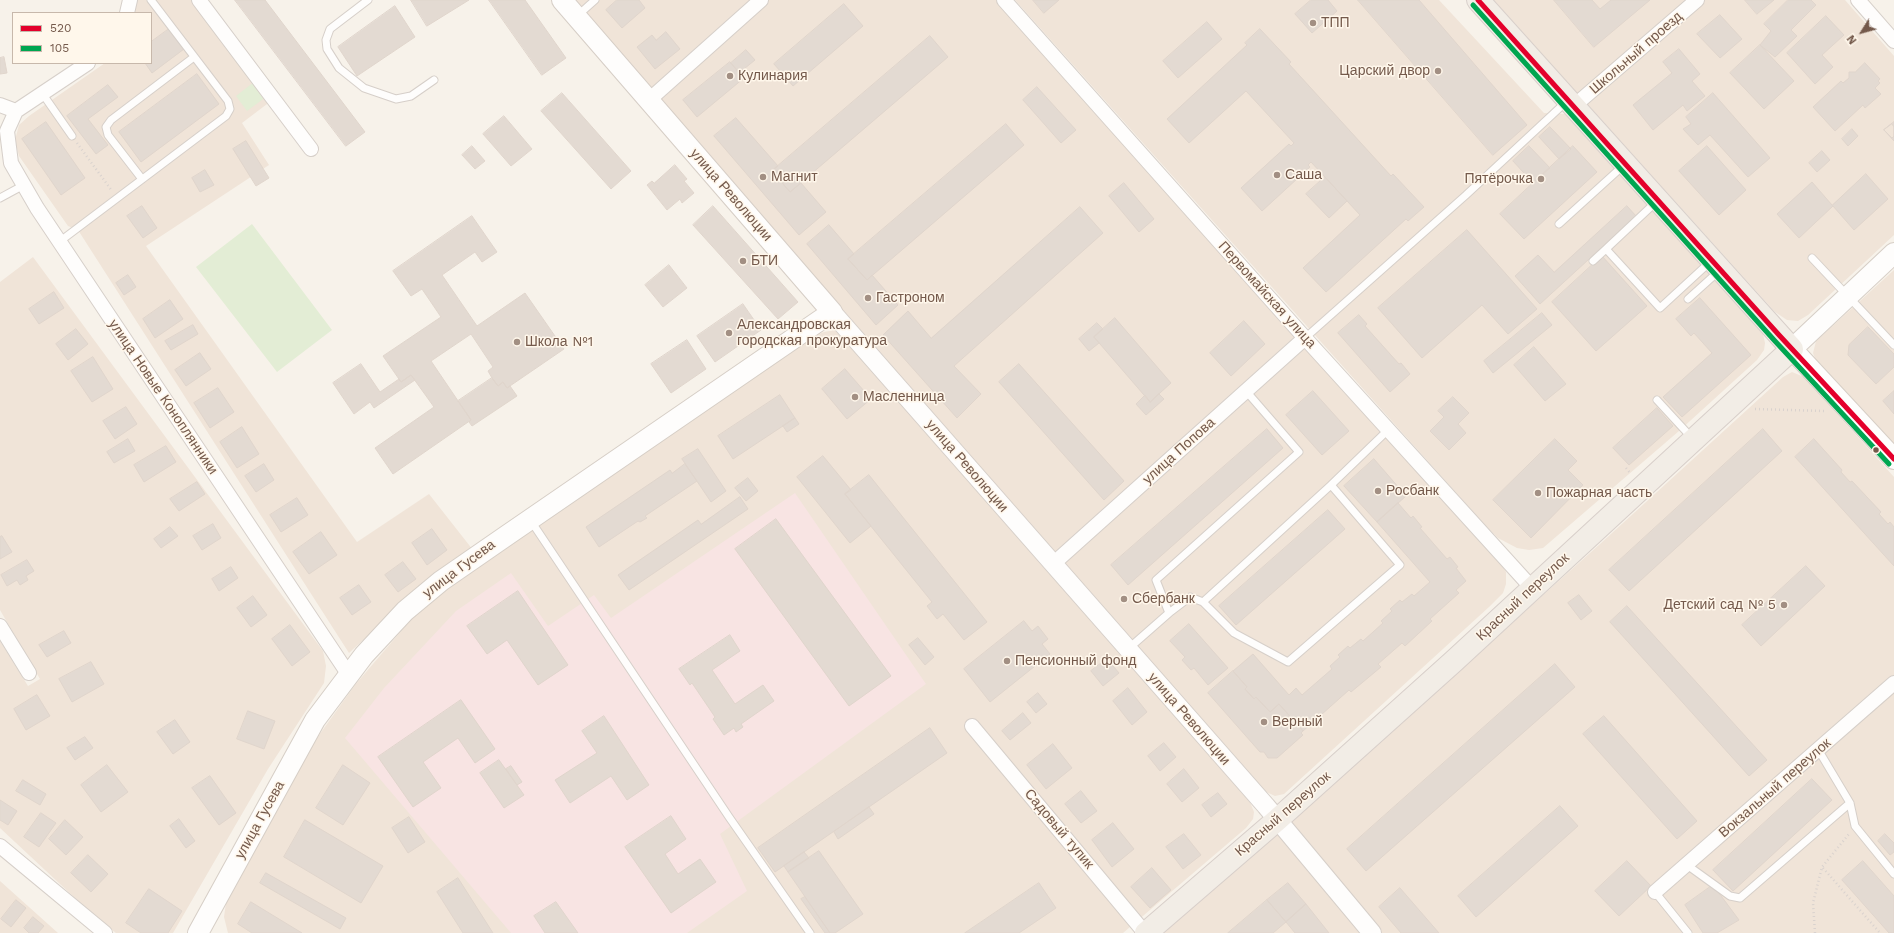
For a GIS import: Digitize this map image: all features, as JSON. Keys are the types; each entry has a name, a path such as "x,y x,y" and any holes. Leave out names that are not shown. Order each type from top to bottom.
{"main road":[{"name":"улица Революции","path":"562,0 832,312"},
{"path":"1478,0 1792,349 1894,459"},
{"name":"Красный переулок","path":"1145,933 1277,820 1454,662 1894,253"},
{"name":"улица Гусева","path":"198,933 315,720 364,655 405,611 441,581 832,312"}],"street":[{"path":"127,12 130,0"},
{"path":"199,0 311,149"},
{"path":"649,100 761,0"},
{"name":"Первомайская улица","path":"1004,0 1305,338 1532,588"},
{"name":"Школьный проезд","path":"1572,103 1697,0"},
{"path":"1858,0 1894,41"},
{"path":"0,104 16,111 86,64"},
{"name":"улица Новые Коноплянники","path":"16,111 7,131 11,163 24,186 59,242 349,675"},
{"name":"улица Революции","path":"832,312 1277,820 1372,933"},
{"name":"улица Попова","path":"1053,564 1305,338"},
{"path":"0,626 29,673"},
{"name":"Вокзальный переулок","path":"1655,892 1819,751 1894,683"},
{"name":"Садовый тупик","path":"972,726 1145,933"},
{"path":"0,846 105,933"}],"lane":[{"path":"59,242 226,116 230,109 228,101 151,0"},
{"path":"368,0 330,29 326,40 327,49 338,68 364,88 396,99 411,96 434,80"},
{"path":"576,17 595,0"},
{"path":"142,180 108,135 106,127 111,120 194,57"},
{"path":"42,93 72,136"},
{"path":"1305,338 1572,103"},
{"path":"1559,224 1626,163"},
{"path":"0,198 24,186"},
{"path":"1593,261 1658,200"},
{"path":"1606,249 1660,308 1716,265"},
{"path":"1812,258 1894,346"},
{"path":"1688,299 1716,265"},
{"path":"1169,613 1156,580 1299,452 1246,391"},
{"path":"1657,400 1694,439"},
{"path":"1204,602 1331,485 1388,430"},
{"path":"1128,649 1169,613 1190,597 1204,602 1234,633 1288,662 1400,565 1331,485"},
{"path":"530,519 729,818 810,933"},
{"path":"1819,751 1850,803 1855,826 1894,874"},
{"path":"1687,864 1730,896 1740,898 1850,803"},
{"path":"1655,892 1688,933"}],"path":[{"path":"72,136 117,198"},
{"path":"1755,409 1824,411"},
{"path":"1626,468 1633,476"},
{"path":"1815,933 1813,903 1822,867 1855,826"},
{"path":"1822,867 1880,933"}],"shaded area":[{"path":"137,0 195,0 271,101 242,123 269,165 146,246 357,542 429,494 473,550 390,615 349,653 78,230 68,226 19,156 15,140 19,125 29,116 104,64 152,64 152,12 133,12"},
{"path":"572,0 996,0 1501,564 1506,572 1506,584 1503,593 1284,794 1275,796 1260,789"},
{"path":"1015,0 1439,0 1544,113 1565,114 1763,334 1765,343 1764,350 1757,360 1679,431 1543,548 1529,550 1517,548 1498,538 1484,524"},
{"path":"1493,0 1845,0 1894,56 1894,235 1808,315 1798,321 1787,320 1775,312"},
{"path":"33,257 323,651 326,666 324,683 268,769 173,933 116,933 90,912 0,828 0,641 28,686 40,679 0,610 0,282"},
{"path":"1894,270 1894,445 1816,361 1813,353 1816,341"},
{"path":"835,330 845,336 1250,802 1254,812 1253,819 1246,828 1123,933 228,933 224,917 227,896 304,756 355,685 414,616 446,588 809,338 824,332"},
{"path":"1792,372 1804,377 1894,477 1894,933 1163,933 1292,820 1600,544 1783,377"},
{"path":"795,493 926,684 720,834 747,891 687,933 511,933 345,738 384,688 456,611 511,573 548,626 594,595 611,618"},
{"path":"0,881 58,933 0,933"}],"green space":[{"path":"254,82 266,97 247,111 236,96"},
{"path":"252,224 332,330 277,372 196,267"}],"building":[{"path":"235,0 265,0 365,132 346,146"},
{"path":"411,0 469,0 427,26"},
{"path":"489,0 525,0 566,58 542,75"},
{"path":"617,0 639,0 645,8 622,28 606,10"},
{"path":"1033,0 1059,0 1044,13"},
{"name":"ТПП","path":"1311,0 1328,0 1337,11 1312,33 1295,14"},
{"path":"1358,0 1419,0 1527,125 1493,155"},
{"path":"1554,0 1592,0 1600,9 1611,0 1650,0 1594,47"},
{"path":"1745,0 1774,0 1757,14"},
{"path":"1788,0 1811,0 1816,5 1791,30 1797,36 1775,57 1760,45 1771,31 1764,24"},
{"path":"844,4 863,26 793,86 774,64"},
{"path":"395,6 415,37 357,76 338,47"},
{"path":"1720,15 1742,39 1720,58 1697,34"},
{"path":"1826,16 1844,35 1822,55 1833,67 1815,84 1787,53"},
{"path":"1207,22 1222,39 1178,78 1163,61"},
{"path":"169,29 184,49 152,73 146,64 152,64 152,41"},
{"path":"1260,29 1291,62 1289,64 1391,176 1393,174 1424,207 1408,221 1406,219 1326,292 1303,268 1360,215 1311,162 1308,165 1310,167 1262,211 1241,188 1289,144 1291,146 1294,143 1246,91 1189,143 1167,119 1247,45 1245,43"},
{"path":"666,32 680,49 655,69 637,47 652,35 656,40"},
{"path":"930,36 948,57 790,192 772,171"},
{"path":"1760,45 1794,81 1764,109 1730,73"},
{"path":"1679,49 1700,74 1692,81 1705,96 1687,111 1683,105 1653,130 1633,105 1672,73 1663,62"},
{"path":"746,50 755,60 739,73 731,63"},
{"path":"4,57 7,73 0,74 0,58"},
{"path":"730,62 744,78 697,117 683,100"},
{"path":"1865,63 1880,79 1878,81 1880,83 1875,88 1881,94 1865,108 1863,105 1835,131 1813,107 1841,81 1843,83 1849,78 1849,72 1855,72"},
{"path":"197,74 219,104 141,162 119,132"},
{"path":"108,85 118,97 88,119 108,145 96,154 67,116"},
{"path":"1037,87 1076,130 1061,143 1023,100"},
{"path":"562,93 631,171 611,189 541,111"},
{"path":"1713,93 1770,158 1748,177 1710,135 1698,145 1683,129 1691,124 1686,117"},
{"path":"504,116 532,149 511,166 483,134"},
{"name":"Магнит","path":"736,118 778,166 772,171 790,192 801,183 826,212 799,235 714,136"},
{"path":"46,122 85,178 61,195 22,139"},
{"path":"1894,122 1894,141 1884,130"},
{"path":"1006,124 1024,145 867,280 848,259"},
{"path":"1892,124 1894,127 1894,136 1892,138 1884,130"},
{"path":"1550,127 1571,149 1559,159 1539,137"},
{"path":"1852,129 1858,136 1848,146 1842,139"},
{"path":"246,141 269,178 256,186 233,149"},
{"path":"472,146 485,161 475,169 462,155"},
{"path":"1529,146 1550,168 1533,183 1513,161"},
{"path":"1573,146 1597,172 1524,239 1500,214"},
{"path":"1707,146 1746,190 1719,215 1679,171"},
{"path":"1822,151 1830,160 1817,172 1809,163"},
{"path":"675,165 687,179 684,181 694,193 682,203 680,199 667,210 647,185 652,181 654,183"},
{"path":"205,170 214,185 200,192 192,178"},
{"path":"1866,174 1888,199 1854,230 1833,206 1799,238 1777,214 1812,182 1832,205"},
{"path":"1325,177 1347,201 1329,218 1306,194"},
{"path":"1124,183 1154,219 1139,232 1109,196"},
{"path":"142,206 157,228 143,238 127,216"},
{"name":"БТИ","path":"713,206 798,302 778,319 693,225"},
{"path":"1627,206 1636,216 1540,304 1515,276 1538,255 1554,272"},
{"path":"1080,207 1103,233 954,366 981,394 957,418 883,335 908,311 931,338"},
{"name":"Школа №1","path":"472,216 497,252 482,262 475,252 442,275 477,326 525,293 564,349 507,388 503,382 498,386 492,378 488,371 493,367 471,334 431,361 471,420 393,474 375,448 434,407 411,375 401,382 383,356 441,317 422,289 411,296 393,271"},
{"path":"829,225 854,254 848,259 867,280 872,275 898,305 876,325 807,244"},
{"path":"1467,230 1537,309 1508,334 1482,305 1422,358 1378,308"},
{"path":"1602,256 1647,306 1596,351 1552,302"},
{"path":"669,265 687,288 663,307 645,285"},
{"path":"128,275 136,287 124,295 116,283"},
{"path":"54,292 64,308 39,324 29,309"},
{"path":"1700,298 1751,355 1682,417 1663,397 1712,353 1694,333 1691,336 1676,319"},
{"path":"170,300 183,319 155,338 143,319"},
{"name":"Александровская городская прокуратура","path":"743,304 761,330 715,362 697,336"},
{"path":"1542,313 1552,325 1493,373 1484,361"},
{"path":"1359,315 1367,324 1365,326 1410,374 1390,392 1338,333"},
{"path":"1115,318 1171,383 1150,402 1094,337"},
{"path":"1244,321 1265,344 1231,376 1210,353"},
{"path":"1097,323 1103,329 1094,337 1099,343 1089,351 1079,339"},
{"path":"193,325 198,334 171,350 165,341"},
{"path":"1868,327 1894,354 1894,367 1876,384 1848,355 1849,345"},
{"path":"76,329 88,344 68,360 56,344"},
{"path":"687,340 706,369 671,393 651,364"},
{"path":"1534,347 1566,384 1545,401 1514,365"},
{"path":"200,353 211,369 186,386 175,370"},
{"path":"93,357 113,389 92,402 71,371"},
{"path":"361,364 380,392 399,379 401,382 411,375 415,380 374,408 370,402 354,414 333,383"},
{"path":"1019,364 1124,481 1104,500 999,382"},
{"path":"845,369 871,399 847,419 822,389"},
{"path":"492,378 498,386 503,382 507,388 510,386 517,396 472,426 469,422 471,420 458,401"},
{"path":"218,388 234,412 210,428 194,403"},
{"path":"1313,391 1349,431 1322,455 1286,415"},
{"path":"1894,391 1894,414 1883,401"},
{"path":"1159,394 1164,399 1146,415 1136,404 1145,395 1150,402"},
{"path":"780,395 795,418 733,459 718,436"},
{"path":"1453,397 1469,413 1458,424 1466,433 1449,450 1430,431 1444,417 1438,411"},
{"path":"126,407 137,424 115,439 103,421"},
{"path":"1657,408 1673,426 1629,465 1613,448"},
{"path":"795,418 799,424 787,432 783,426"},
{"path":"242,427 259,454 237,468 220,442"},
{"path":"1267,429 1283,448 1128,585 1111,565"},
{"path":"1763,429 1782,451 1629,591 1609,570"},
{"path":"128,439 135,451 114,463 107,452"},
{"name":"Пожарная часть","path":"1555,439 1577,461 1568,470 1583,485 1531,538 1493,500"},
{"path":"1814,439 1842,470 1841,472 1850,482 1852,481 1881,512 1879,514 1888,524 1890,522 1894,527 1894,566 1795,457"},
{"path":"166,446 176,462 144,482 134,465"},
{"path":"698,449 726,491 711,502 682,459"},
{"path":"823,456 851,490 845,494 871,526 850,543 797,477"},
{"path":"1374,459 1406,496 1377,522 1344,486"},
{"path":"264,464 274,480 256,492 245,476"},
{"path":"685,464 697,481 645,516 647,518 640,522 638,521 599,547 586,527 670,470 672,473"},
{"path":"869,475 987,622 964,640 943,614 937,619 927,606 932,602 845,494"},
{"path":"748,478 758,491 746,501 735,488"},
{"path":"197,482 205,494 179,511 170,499"},
{"path":"740,497 748,509 629,590 618,575 698,520 701,524"},
{"path":"297,498 308,515 281,532 270,515"},
{"path":"1398,503 1411,518 1413,516 1422,527 1420,528 1447,559 1450,557 1466,581 1456,590 1459,593 1430,619 1432,621 1405,646 1402,643 1378,664 1381,667 1351,692 1349,690 1303,731 1279,704 1270,712 1256,697 1254,699 1245,689 1247,687 1233,671 1253,654 1289,695 1296,688 1302,695 1332,669 1330,666 1340,657 1338,655 1348,646 1350,648 1361,639 1363,641 1383,623 1381,621 1392,611 1390,609 1400,600 1402,602 1412,594 1414,596 1430,582 1377,522"},
{"path":"1328,510 1345,529 1236,625 1219,606"},
{"path":"776,519 891,676 849,706 735,549"},
{"path":"213,524 221,538 202,550 193,536"},
{"path":"170,527 178,536 161,548 154,539"},
{"path":"432,529 447,550 427,565 412,543"},
{"path":"321,532 337,555 309,574 293,552"},
{"path":"2,536 12,552 0,559 0,537"},
{"path":"27,560 34,571 26,576 28,580 20,585 17,580 7,586 1,575"},
{"path":"403,562 416,579 398,592 385,575"},
{"path":"1806,566 1825,586 1761,646 1742,625"},
{"path":"231,567 238,578 219,591 212,579"},
{"path":"359,585 371,602 352,615 340,598"},
{"path":"518,591 568,665 538,685 507,640 487,654 467,626"},
{"path":"1579,595 1592,611 1581,620 1568,603"},
{"path":"253,596 267,615 251,627 237,608"},
{"path":"1627,606 1767,760 1749,776 1610,622"},
{"name":"Пенсионный фонд","path":"1024,621 1032,631 1038,626 1048,639 1042,644 1050,654 990,702 964,669"},
{"path":"1189,624 1228,668 1208,685 1194,668 1191,670 1182,660 1185,657 1170,641"},
{"path":"290,625 310,652 292,666 272,639"},
{"path":"64,631 71,643 47,657 39,645"},
{"path":"730,635 740,651 712,670 735,704 763,685 774,701 741,724 743,727 736,732 734,728 724,735 713,719 715,717 692,683 690,685 679,669"},
{"path":"918,638 934,657 925,665 909,645"},
{"path":"1107,659 1119,673 1103,686 1091,671"},
{"path":"91,662 104,684 72,702 59,679"},
{"path":"1555,664 1575,687 1366,871 1347,849"},
{"name":"Верный","path":"1233,671 1247,687 1245,689 1254,699 1256,697 1270,712 1279,704 1303,731 1301,733 1303,735 1277,758 1268,758 1264,752 1260,752 1208,693"},
{"path":"1128,688 1147,712 1132,725 1113,701"},
{"path":"1038,693 1047,704 1036,713 1027,702"},
{"path":"37,695 50,716 26,730 14,709"},
{"path":"461,700 495,749 475,763 458,738 423,762 441,788 413,807 378,757"},
{"path":"248,711 275,721 264,749 237,739"},
{"path":"1023,713 1031,723 1010,740 1002,731"},
{"path":"604,716 649,785 627,800 611,776 570,803 555,780 597,753 582,731"},
{"path":"1604,716 1697,821 1677,839 1583,734"},
{"path":"175,720 190,742 173,754 157,732"},
{"path":"930,728 947,753 775,872 758,848"},
{"path":"85,737 93,748 75,760 67,748"},
{"path":"1164,743 1176,757 1160,771 1148,756"},
{"path":"1053,744 1072,768 1046,789 1027,765"},
{"path":"499,760 524,795 504,808 480,773"},
{"path":"107,765 128,792 101,812 81,785"},
{"path":"343,765 370,783 343,825 316,808"},
{"path":"511,766 522,782 517,785 506,769"},
{"path":"1184,769 1199,788 1182,802 1167,784"},
{"path":"210,776 236,813 219,825 192,788"},
{"path":"1812,779 1832,800 1733,891 1713,870"},
{"path":"23,780 46,794 40,805 16,791"},
{"path":"1081,791 1097,811 1081,823 1065,804"},
{"path":"1218,793 1227,804 1211,817 1202,805"},
{"path":"0,800 17,811 8,825 0,820"},
{"path":"1560,806 1578,826 1476,917 1458,896"},
{"path":"869,807 874,814 838,839 834,832"},
{"path":"41,813 56,823 39,847 24,837"},
{"path":"671,816 686,839 665,854 678,874 700,859 716,882 671,913 625,847"},
{"path":"409,817 425,842 408,853 392,828"},
{"path":"179,819 195,841 186,848 170,826"},
{"path":"65,820 83,837 66,855 49,839"},
{"path":"305,820 383,866 361,903 284,857"},
{"path":"1113,823 1134,849 1112,867 1092,840"},
{"path":"1184,834 1201,855 1183,869 1166,847"},
{"path":"1885,834 1894,843 1894,852 1890,855 1878,841"},
{"path":"819,851 863,914 835,933 830,933 788,872"},
{"path":"804,852 809,858 788,872 784,866"},
{"path":"88,855 108,874 91,892 71,873"},
{"path":"1627,861 1651,886 1619,916 1595,891"},
{"path":"1863,861 1894,896 1894,933 1889,933 1842,880"},
{"path":"1152,868 1171,890 1150,908 1131,887"},
{"path":"266,873 346,918 340,929 260,883"},
{"path":"458,878 493,933 463,933 437,892"},
{"path":"1039,883 1056,908 1019,933 965,933"},
{"path":"1288,883 1306,904 1286,922 1267,900"},
{"path":"1713,885 1739,920 1717,933 1703,933 1685,905"},
{"path":"1400,888 1439,933 1401,933 1379,907"},
{"path":"149,889 182,911 168,933 141,933 126,923"},
{"path":"805,897 830,933 825,933 801,899"},
{"path":"16,900 26,908 11,927 1,919"},
{"path":"1267,900 1286,922 1273,933 1228,933"},
{"path":"251,902 302,933 252,933 238,924"},
{"path":"556,902 578,933 545,933 534,916"},
{"path":"1306,904 1329,933 1295,933 1286,922"},
{"path":"33,917 44,926 38,933 29,933 24,928"}],"transit line":[{"name":"520","path":"1478,0 1779,335 1894,459"},
{"name":"105","path":"1473,5 1774,340 1889,464"}],"place":[{"name":"ТПП","path":"1313,23"},
{"name":"Царский двор","path":"1438,71"},
{"name":"Кулинария","path":"730,76"},
{"name":"Саша","path":"1277,175"},
{"name":"Магнит","path":"763,177"},
{"name":"Пятёрочка","path":"1541,179"},
{"name":"БТИ","path":"743,261"},
{"name":"Гастроном","path":"868,298"},
{"name":"Александровская городская прокуратура","path":"729,333"},
{"name":"Школа №1","path":"517,342"},
{"name":"Масленница","path":"855,397"},
{"name":"Росбанк","path":"1378,491"},
{"name":"Пожарная часть","path":"1538,493"},
{"name":"Сбербанк","path":"1124,599"},
{"name":"Детский сад № 5","path":"1784,605"},
{"name":"Пенсионный фонд","path":"1007,661"},
{"name":"Верный","path":"1264,722"}]}
